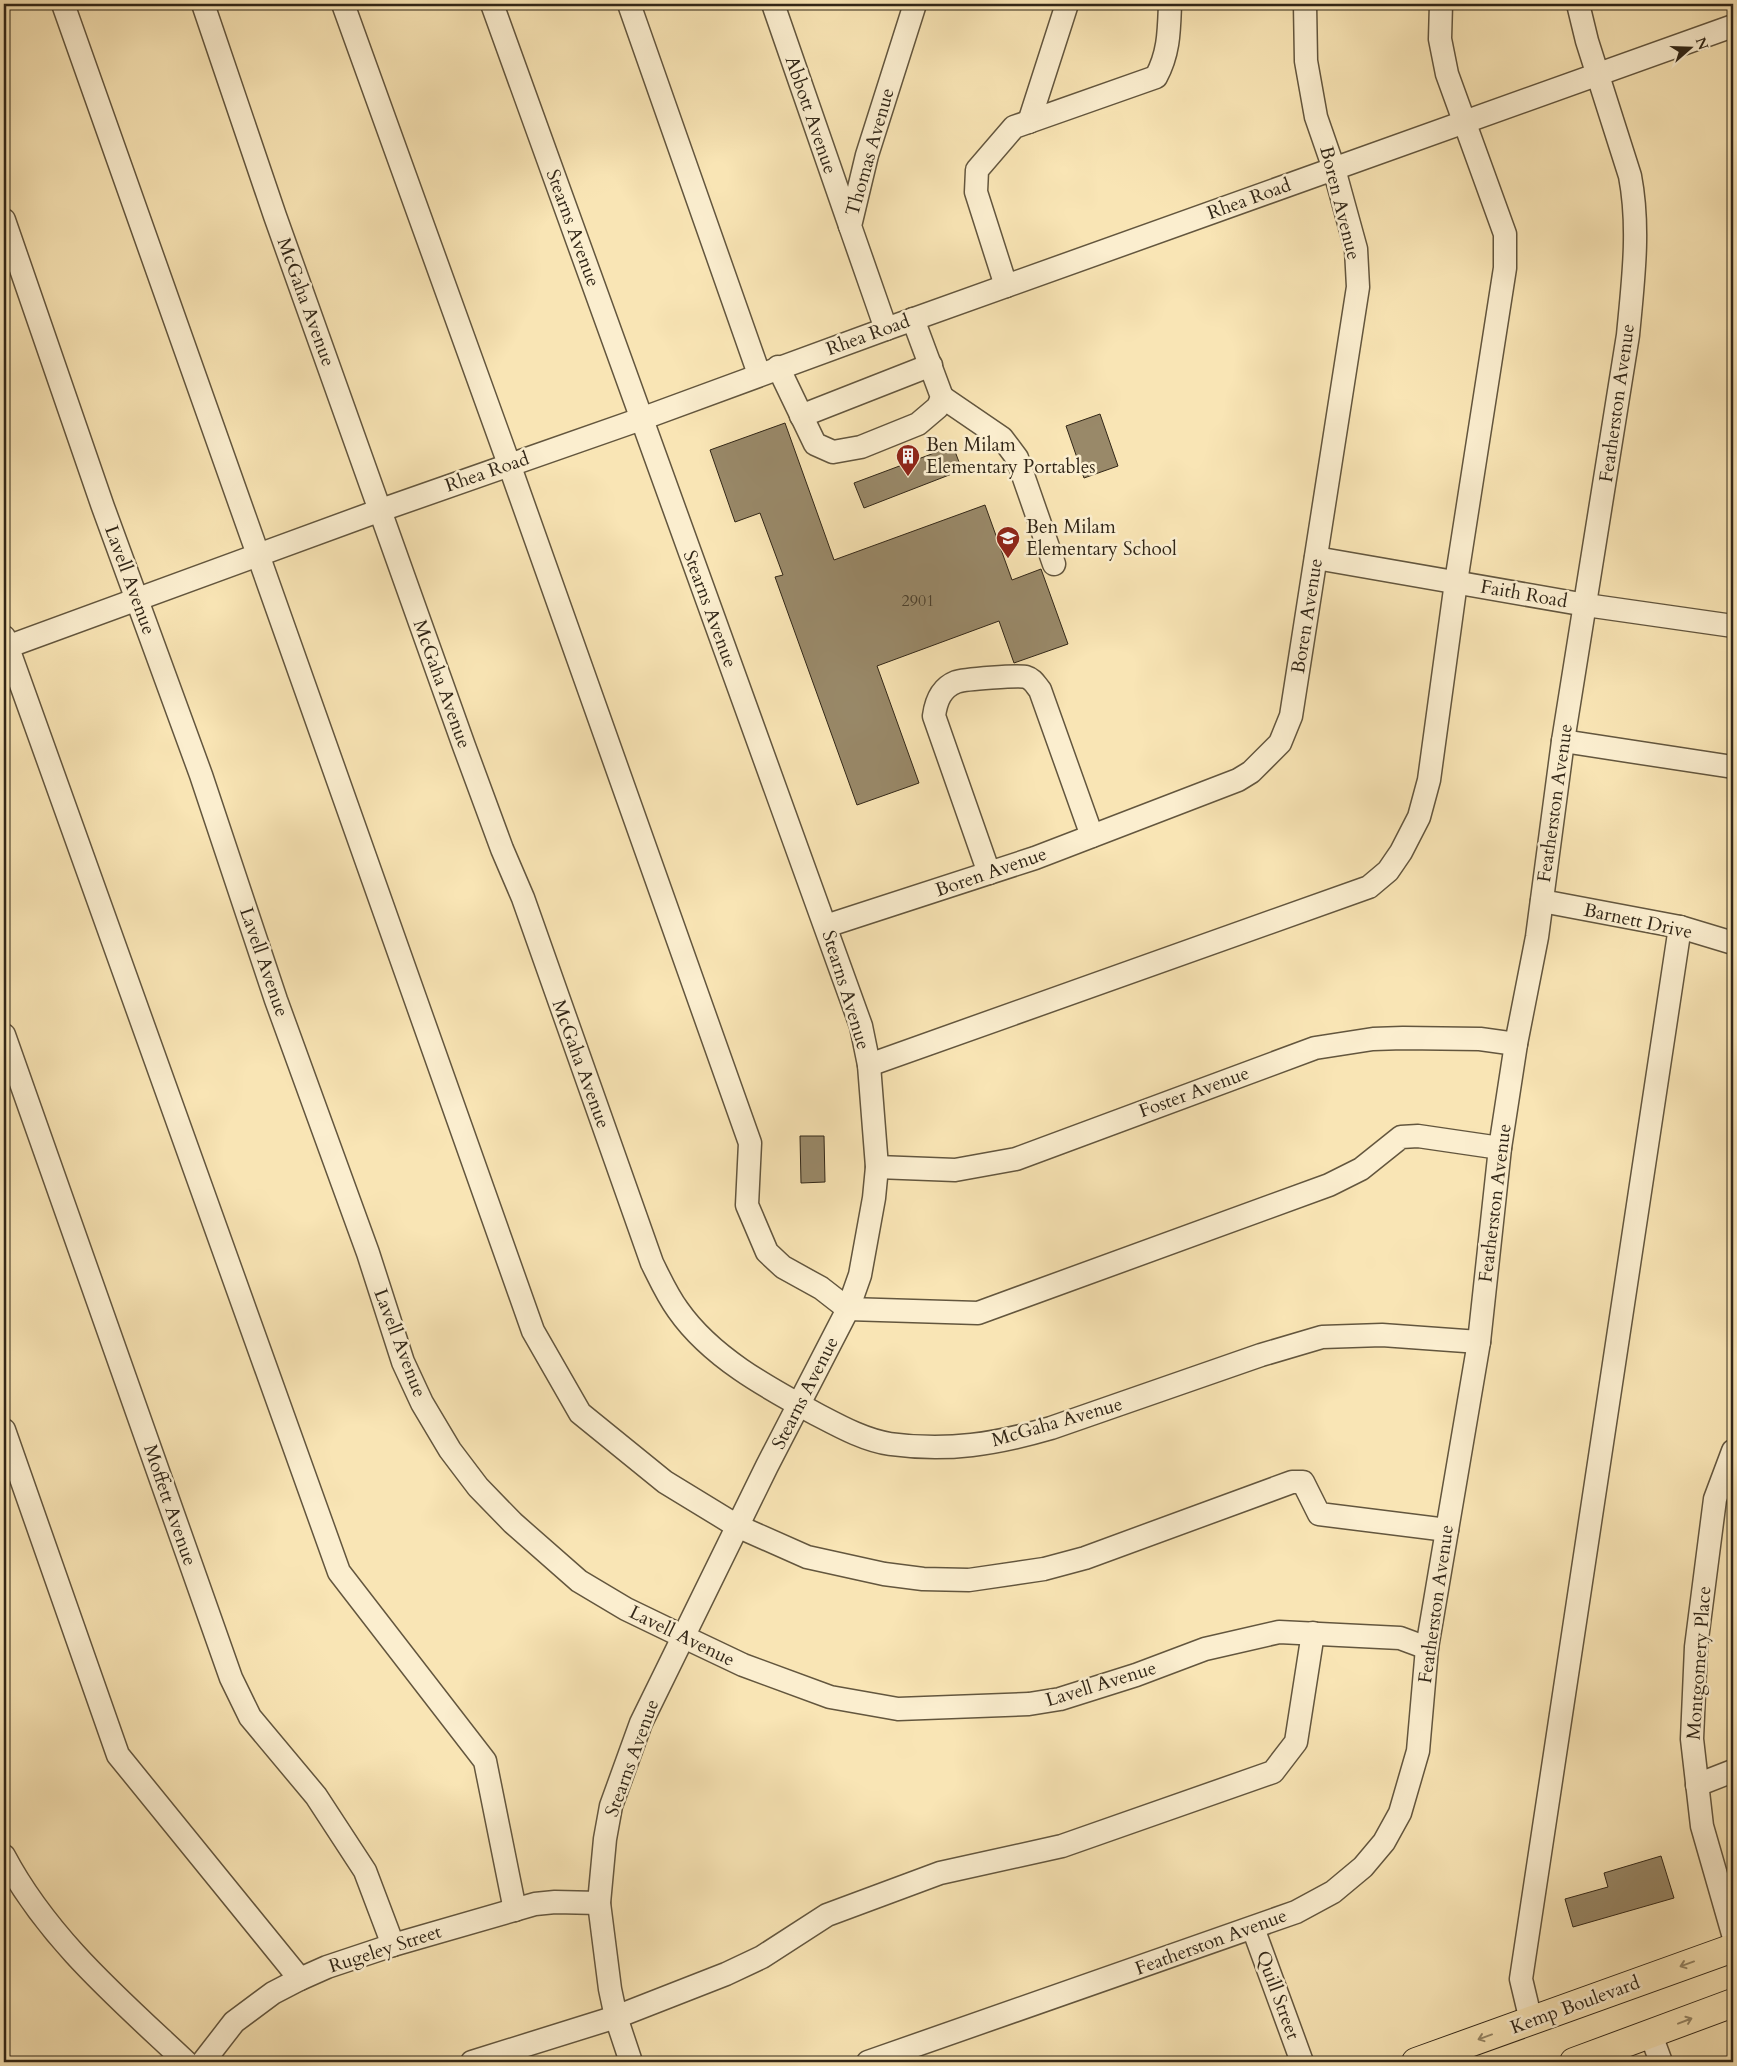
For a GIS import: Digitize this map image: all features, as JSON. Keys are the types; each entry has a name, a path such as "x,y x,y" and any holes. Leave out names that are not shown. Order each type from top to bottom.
{"main road":[{"name":"Kemp Boulevard","path":"1416,2062 1733,1948"},
{"path":"1574,2062 1733,2003"}],"street":[{"path":"63,4 533,1330 580,1413 666,1482 737,1526 807,1557 923,1579 960,1580 1011,1575 1044,1569 1085,1558 1292,1482 1303,1482 1319,1514 1447,1530"},
{"name":"McGaha Avenue","path":"203,4 275,216 464,746 502,849 523,898 578,1059 656,1270 678,1310 713,1347 746,1374 848,1430 888,1444 937,1448 966,1447 1016,1438 1051,1428 1262,1355 1322,1337 1382,1335 1479,1342"},
{"path":"342,4 509,464 750,1143 747,1205 767,1252 783,1267 821,1288 848,1309 978,1313 1329,1186 1361,1169 1401,1138 1418,1136 1500,1148"},
{"name":"Stearns Avenue","path":"492,4 861,1026 869,1065 877,1167 874,1198 860,1275 848,1309 737,1526 641,1723 612,1806 605,1839 599,1903 616,2017 631,2062"},
{"path":"629,4 769,371 801,416 815,444 833,452 861,447 918,424 938,406 942,397"},
{"name":"Abbott Avenue","path":"773,4 850,226"},
{"name":"Thomas Avenue","path":"886,328 850,226 866,155 915,4"},
{"path":"1029,122 1067,4"},
{"path":"1006,286 976,192 977,170 1014,127 1156,77 1164,62 1169,44 1170,4"},
{"name":"Boren Avenue","path":"826,926 989,873 1238,780 1251,772 1280,743 1291,716 1358,287 1356,250 1334,169 1316,117 1306,61 1305,4"},
{"path":"869,1065 1369,887 1388,871 1419,817 1429,780 1456,582 1505,268 1505,234 1463,123 1447,74 1442,48 1441,4"},
{"name":"Featherston Avenue","path":"868,2062 1296,1912 1333,1892 1363,1867 1384,1842 1400,1813 1418,1751 1427,1648 1479,1342 1500,1148 1516,1044 1542,902 1563,741 1628,335 1635,267 1634,194 1587,41 1578,4"},
{"name":"Rhea Road","path":"5,644 138,600 381,510 641,419 886,328 1733,26"},
{"name":"Lavell Avenue","path":"4,220 103,507 201,775 276,1000 368,1253 404,1362 422,1403 450,1450 478,1486 542,1550 579,1581 626,1609 743,1665 830,1697 898,1710 1029,1704 1060,1699 1136,1675 1205,1650 1279,1632 1400,1638 1427,1648"},
{"path":"913,319 942,397 1002,438 1017,458 1054,564"},
{"path":"801,416 931,365"},
{"name":"Faith Road","path":"1316,558 1586,605 1733,626"},
{"path":"5,644 339,1572 485,1761 515,1910"},
{"path":"989,873 934,716 937,700 946,689 957,682 1016,676 1032,680 1040,690 1092,836"},
{"path":"1563,741 1733,767"},
{"name":"Barnett Drive","path":"1542,902 1680,927 1733,943"},
{"path":"1531,2020 1521,1979 1680,927"},
{"name":"Moffett Avenue","path":"4,1035 231,1678 250,1717 316,1796 365,1871 393,1945"},
{"name":"Foster Avenue","path":"877,1167 956,1170 1016,1159 1315,1048 1373,1039 1403,1038 1480,1039 1516,1044"},
{"path":"4,1430 118,1755 300,1979"},
{"name":"Montgomery Place","path":"1733,1451 1715,1499 1696,1647 1692,1739 1702,1826 1733,1934"},
{"path":"472,2062 616,2017 762,1957 827,1915 940,1873 1062,1846 1273,1772 1296,1742 1313,1633"},
{"path":"1697,1784 1733,1771"},
{"path":"4,1856 48,1924 84,1967 186,2062"},
{"name":"Rugeley Street","path":"203,2062 234,2022 273,1994 327,1967 393,1945 515,1910 555,1902 599,1903"},
{"name":"Quill Street","path":"1253,1928 1302,2062"},
{"path":"1650,2035 1660,2062"}],"building":[{"path":"1100,414 1118,466 1084,478 1066,426"},
{"name":"Ben Milam Elementary School","path":"785,423 834,560 985,505 1012,580 1041,569 1068,644 1014,663 999,621 877,666 919,783 857,805 775,577 783,575 760,513 735,522 710,450"},
{"name":"Ben Milam Elementary Portables","path":"953,446 962,470 864,508 854,483"},
{"path":"800,1136 824,1136 825,1182 801,1183"},
{"path":"1661,1856 1674,1898 1573,1927 1565,1899 1608,1887 1604,1873"}],"waterway":[{"path":"4,2054 13,2062"}],"place":[{"name":"Ben Milam Elementary Portables","path":"908,477"},
{"name":"Ben Milam Elementary School","path":"1008,559"}]}
